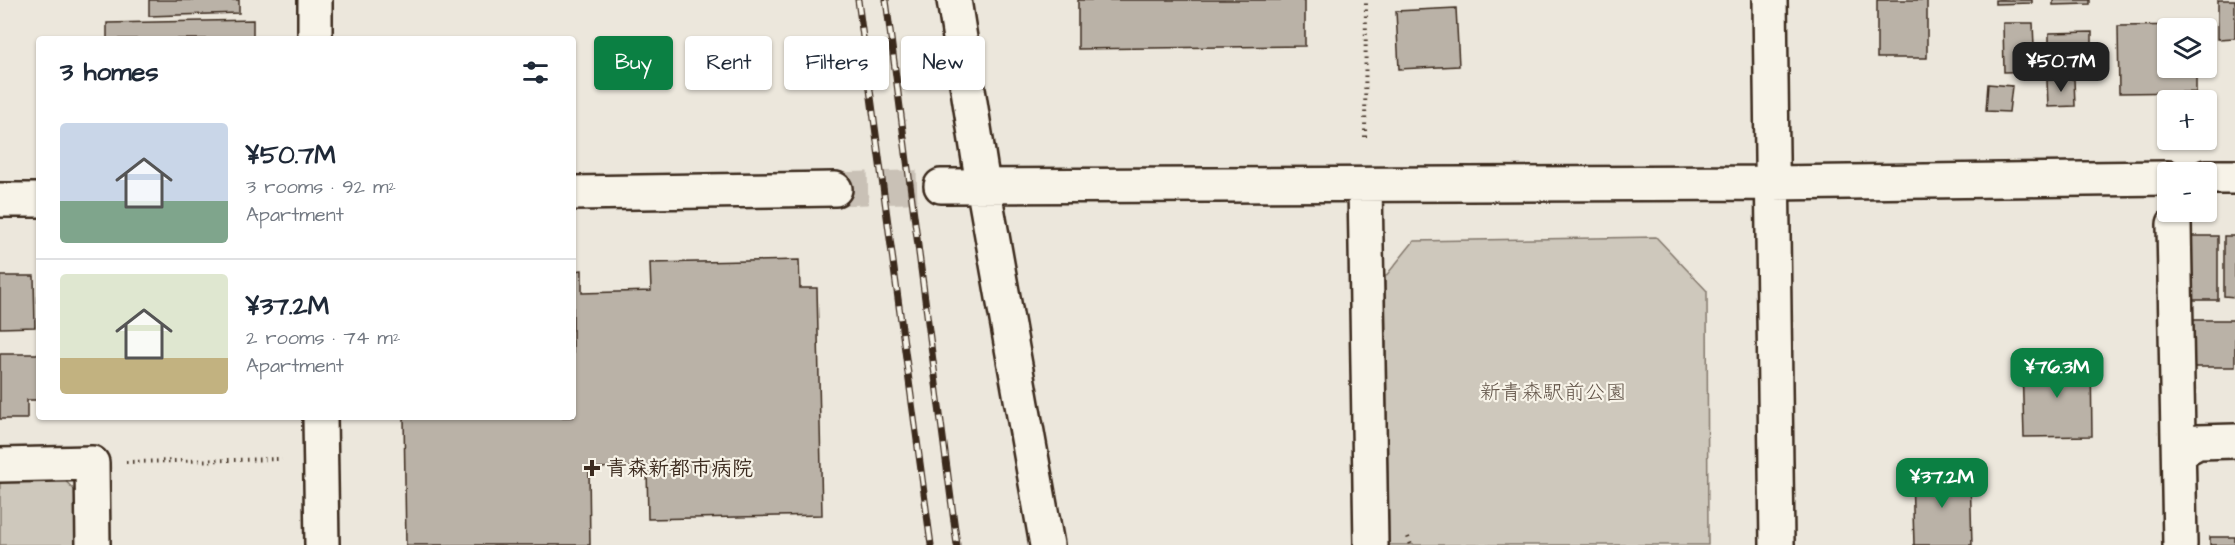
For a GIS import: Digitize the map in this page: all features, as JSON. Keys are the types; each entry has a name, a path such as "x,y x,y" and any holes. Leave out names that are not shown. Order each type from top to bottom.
{"street":[{"path":"315,0 315,36"},
{"path":"954,0 983,185 1047,545"},
{"path":"1770,0 1777,545"},
{"path":"2217,177 2235,177"},
{"path":"941,186 1772,183 2157,178"},
{"path":"1365,185 1371,545"},
{"path":"576,193 835,189"},
{"path":"0,200 36,200"},
{"path":"2174,224 2181,545"},
{"path":"320,420 322,545"},
{"path":"2179,453 2198,442 2235,441"},
{"path":"0,465 92,463 93,545"}],"path":[{"path":"1365,137 1366,0"},
{"path":"92,463 282,459"}],"green space":[{"name":"新青森駅前公園","path":"1656,237 1707,291 1708,545 1389,545 1385,277 1414,241"},
{"path":"60,476 79,494 80,545 0,545 0,477"}],"building":[{"path":"149,0 239,0 239,13 149,16"},
{"path":"1078,0 1305,0 1305,46 1078,49"},
{"path":"1877,0 1927,0 1927,58 1877,58"},
{"path":"1995,0 2032,0 2032,3 1995,4"},
{"path":"2053,0 2090,0 2090,4 2053,5"},
{"path":"2218,0 2235,0 2235,38 2218,39"},
{"path":"1456,8 1459,66 1399,69 1396,11"},
{"path":"253,20 253,36 107,36 107,23"},
{"path":"2003,23 2033,23 2035,71 2004,72"},
{"path":"2157,25 2157,78 2196,78 2196,90 2119,93 2118,26"},
{"path":"2092,32 2092,69 2049,70 2049,33"},
{"path":"2074,79 2075,106 2048,107 2047,80"},
{"path":"1988,84 2012,86 2009,112 1986,111"},
{"path":"2191,236 2218,236 2218,300 2191,300"},
{"path":"2224,236 2235,236 2235,297 2224,296"},
{"path":"799,260 800,288 817,288 822,515 648,519 647,467 589,468 590,545 406,545 404,420 576,420 576,271 582,270 582,293 651,291 650,263"},
{"path":"0,276 34,276 35,327 0,328"},
{"path":"2190,320 2235,320 2235,367 2190,367"},
{"path":"0,354 36,354 36,400 27,400 27,419 0,419"},
{"path":"2091,360 2092,436 2024,437 2022,362"},
{"path":"1970,473 1972,545 1914,545 1912,474"},
{"path":"2210,537 2235,537 2235,545 2210,545"}],"tunnel":[{"path":"835,189 941,186"}],"railway":[{"path":"858,0 931,545"},
{"path":"886,0 957,545"}],"place":[{"name":"青森新都市病院","path":"592,468"}]}
